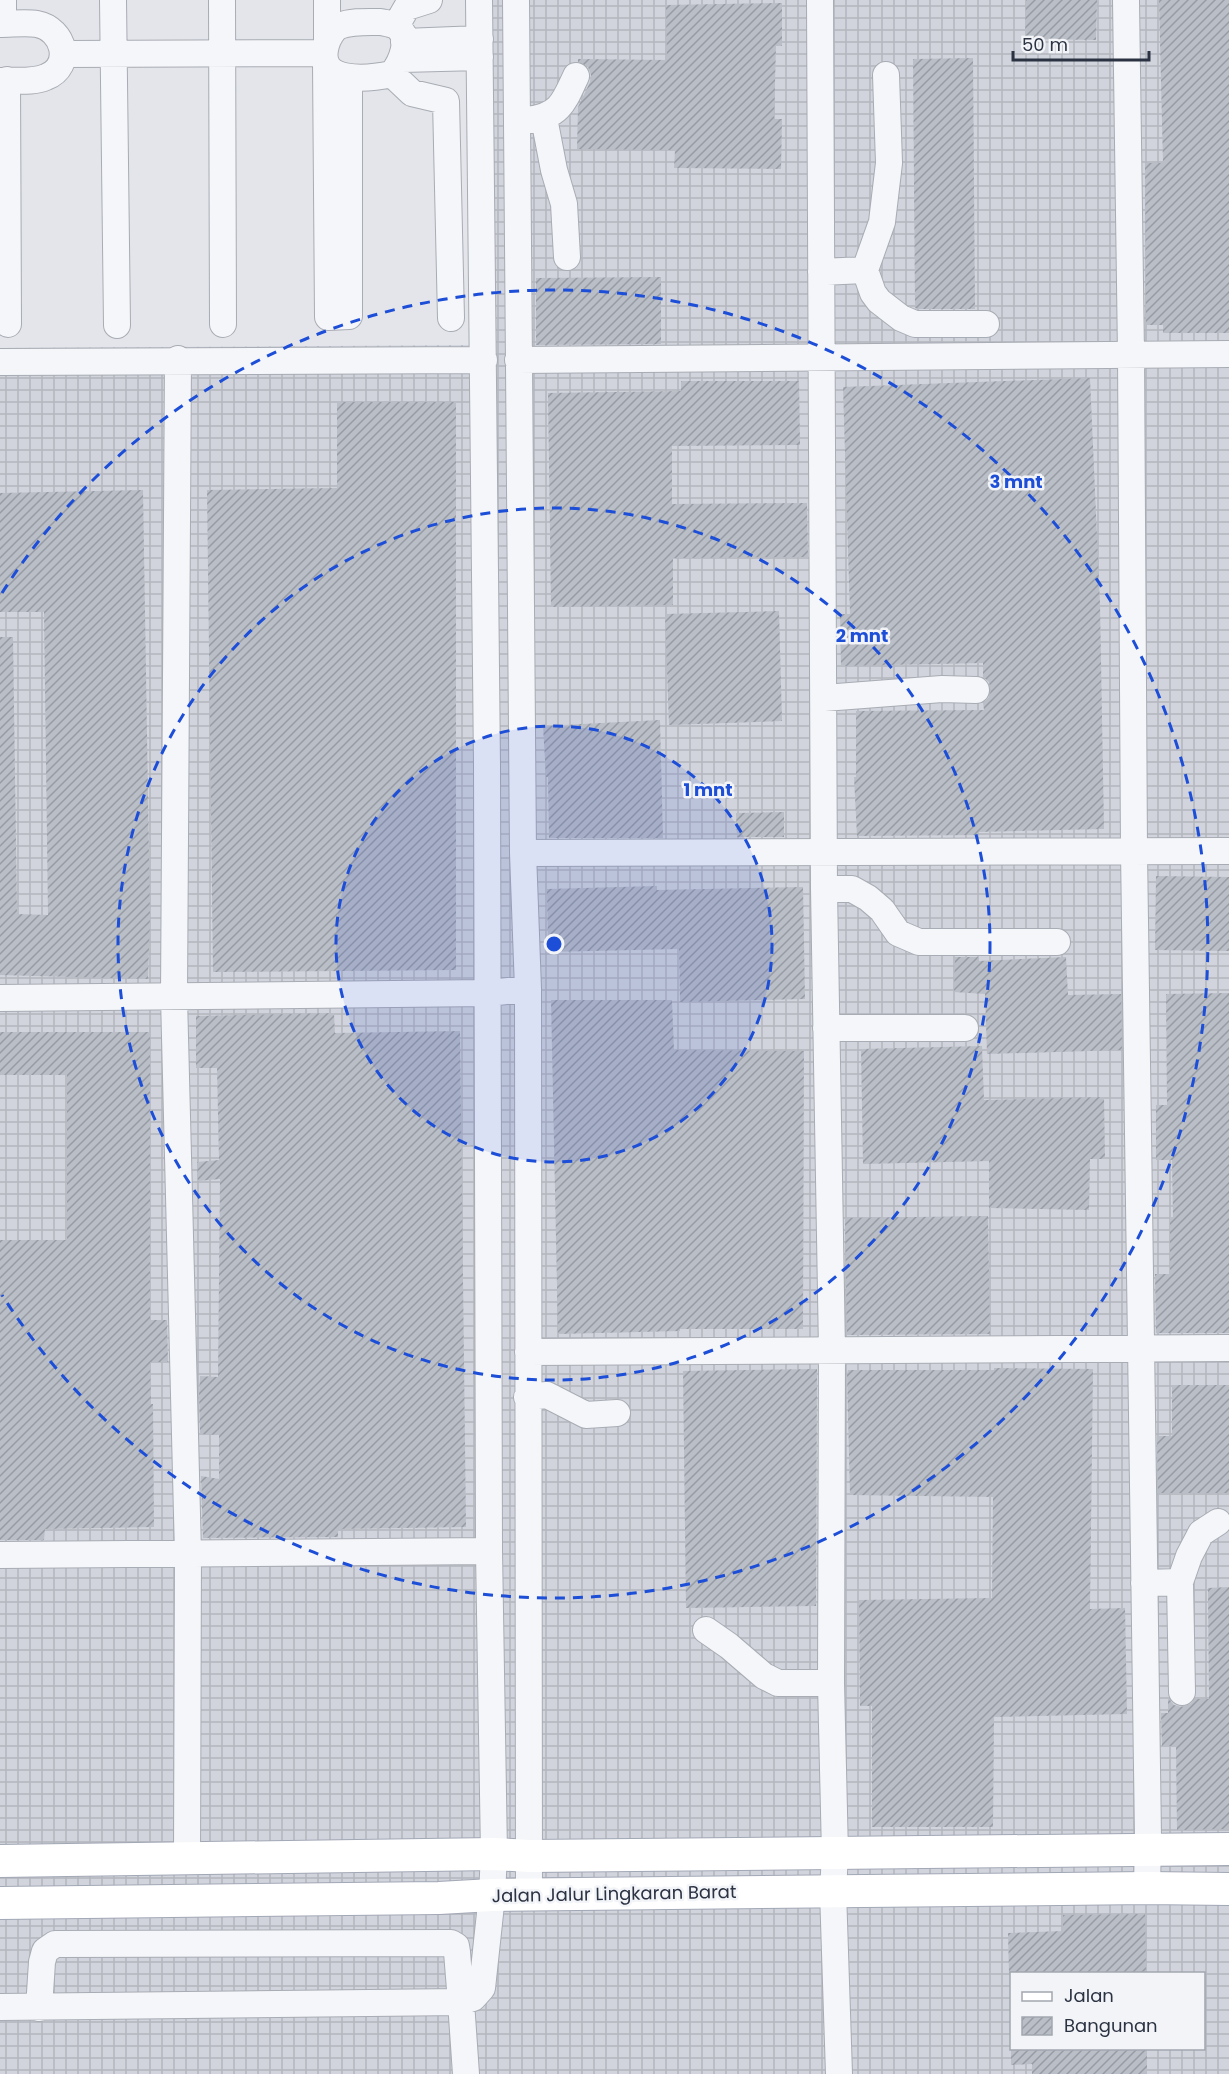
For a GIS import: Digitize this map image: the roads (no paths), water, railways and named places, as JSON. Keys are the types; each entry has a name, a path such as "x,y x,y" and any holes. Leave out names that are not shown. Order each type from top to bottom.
{"main road":[{"name":"Jalan Jalur Lingkaran Barat","path":"0,1861 494,1854 530,1856 835,1854 1148,1848 1229,1849"},
{"name":"Jalan Jalur Lingkaran Barat","path":"0,1903 833,1891 1229,1889"}],"street":[{"path":"113,0 117,325"},
{"path":"222,0 223,324"},
{"path":"327,0 328,317 349,316 349,78"},
{"path":"429,0 407,7 398,50 366,79 349,78 334,73 326,52 336,27 350,11 381,22 398,50 412,93 446,101 451,318"},
{"path":"0,2007 460,2002 473,1998 482,1988 494,1854 489,1551 484,360 479,0"},
{"path":"516,0 523,853 528,989 529,1895"},
{"path":"820,0 824,890 832,1351 831,1683 835,1854 833,1891 839,2074"},
{"path":"1126,0 1147,1888"},
{"path":"2,16 38,24 52,30 60,39 64,54 59,69 48,77 35,80 3,81 9,324"},
{"path":"398,50 480,48"},
{"path":"64,54 326,52"},
{"path":"886,75 889,163 882,222 865,270 873,293 879,301 901,318 915,324 986,324"},
{"path":"516,122 544,118 552,114 561,105 576,76"},
{"path":"544,118 554,170 564,204 567,257"},
{"path":"820,272 865,270"},
{"path":"518,360 1229,354"},
{"path":"0,362 178,359 484,360"},
{"path":"178,359 174,998 188,1554 187,1858"},
{"path":"824,698 942,689 976,690"},
{"path":"523,853 1229,851"},
{"path":"824,890 852,889 868,898 882,910 898,933 919,942 1057,942"},
{"path":"0,998 488,993 528,989"},
{"path":"826,1028 965,1029"},
{"path":"528,1352 1229,1348"},
{"path":"527,1397 547,1395 586,1415 617,1413"},
{"path":"1182,1692 1180,1582 1189,1556 1202,1533 1218,1522"},
{"path":"0,1555 489,1551"},
{"path":"1144,1583 1180,1582"},
{"path":"706,1630 764,1676 778,1683 831,1683"},
{"path":"39,2008 42,1962 45,1951 55,1944 451,1943 458,1952 466,2074"}]}
